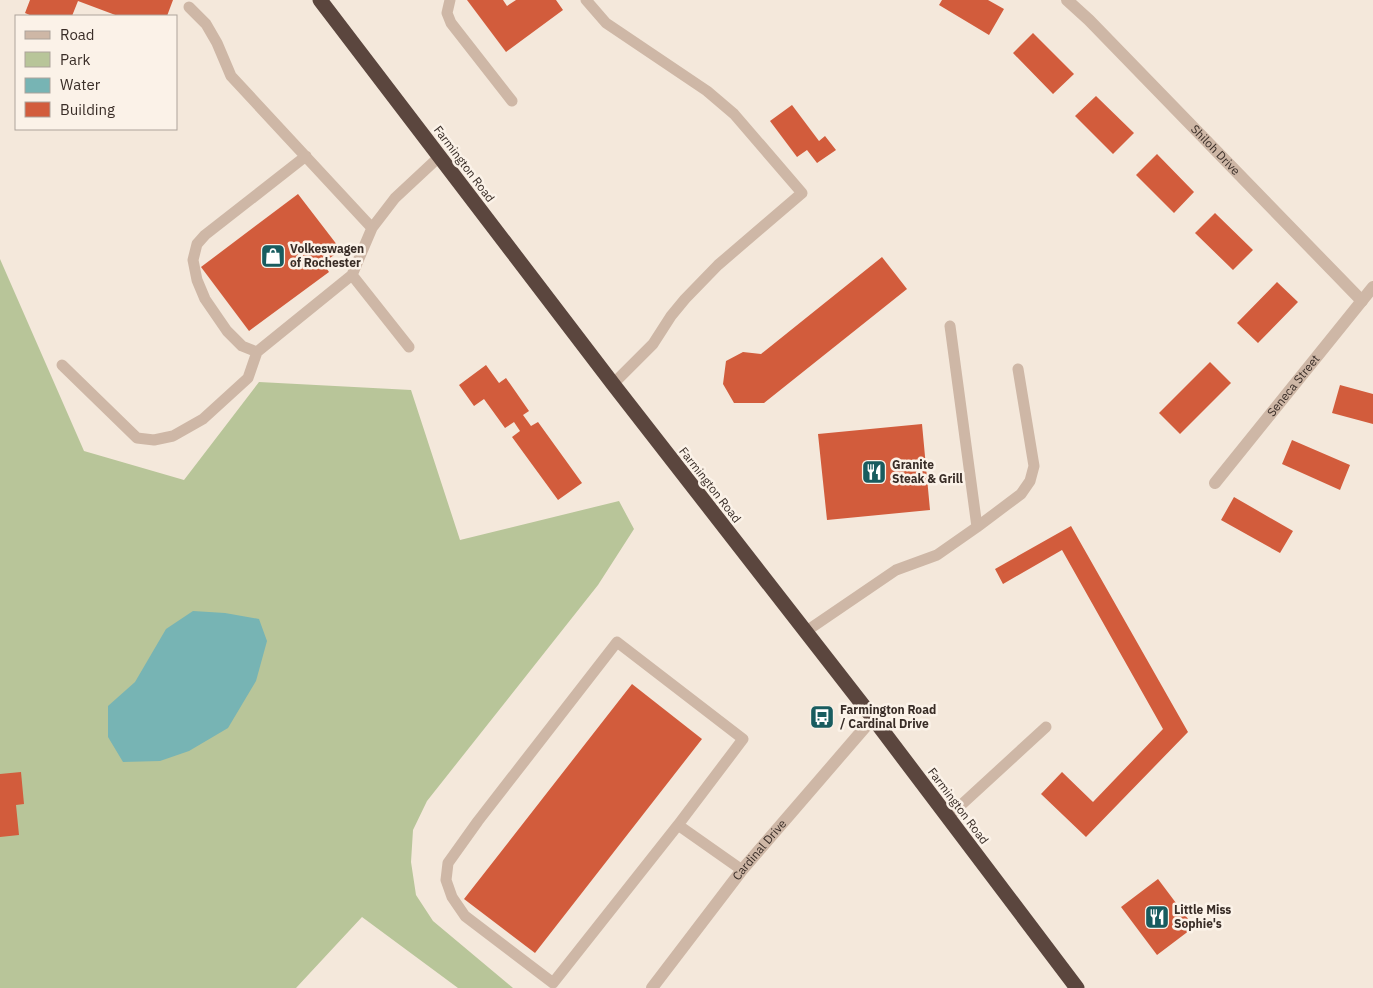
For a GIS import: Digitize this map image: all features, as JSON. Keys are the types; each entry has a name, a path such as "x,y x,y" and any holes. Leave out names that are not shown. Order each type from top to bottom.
{"highway":[{"name":"Farmington Road","path":"320,0 613,384 873,718 1077,988"}],"street":[{"name":"Shiloh Drive","path":"1068,0 1362,301"},
{"name":"Seneca Street","path":"1215,483 1373,287"},
{"name":"Cardinal Drive","path":"652,988 742,870 873,718"}],"lane":[{"path":"450,0 448,13 451,23 512,101"},
{"path":"586,0 606,23 707,91 734,114 802,193 711,272 671,316 653,344 613,384"},
{"path":"189,7 206,24 217,43 231,76 372,228"},
{"path":"258,352 242,346 227,331 205,299 197,280 193,260 197,244 205,234 306,156"},
{"path":"62,365 137,438 154,440 173,436 203,419 248,378 258,352 352,275 372,228 395,198 439,157"},
{"path":"352,275 408,347"},
{"path":"950,326 977,527"},
{"path":"805,632 896,570 937,555 1021,494 1030,481 1034,466 1018,369"},
{"path":"617,642 743,739 678,825 554,985 465,916 452,897 446,880 448,864 478,821 617,642"},
{"path":"948,817 1046,727"},
{"path":"678,825 742,870"}],"green space":[{"path":"0,259 84,451 184,480 259,382 411,390 460,540 619,501 634,529 598,585 427,801 413,830 411,862 416,895 433,921 513,988 458,988 362,917 296,988 0,988"}],"water":[{"path":"193,611 225,613 259,619 267,641 256,681 228,728 189,751 160,761 123,762 108,737 108,706 135,682 166,629"}],"building":[{"path":"30,0 173,0 167,15 115,15 78,1 72,15 30,15 25,13"},
{"path":"467,0 503,0 507,6 516,0 556,0 563,10 506,52"},
{"path":"942,0 988,0 1004,9 989,35 939,5"},
{"path":"1033,33 1074,74 1053,94 1013,53"},
{"path":"1096,96 1134,133 1113,154 1075,116"},
{"path":"792,105 819,141 825,136 836,150 817,163 807,150 797,157 770,121"},
{"path":"1157,154 1194,192 1174,213 1136,175"},
{"name":"Volkeswagen of Rochester","path":"298,194 341,250 323,263 329,272 249,331 201,267"},
{"path":"1215,213 1253,250 1233,270 1195,233"},
{"path":"882,257 907,289 764,403 734,403 723,384 726,361 743,352 761,354"},
{"path":"1277,282 1298,302 1258,343 1237,323"},
{"path":"1210,362 1231,383 1180,434 1159,413"},
{"path":"486,365 499,383 506,378 529,411 523,415 531,426 538,422 582,483 558,500 512,437 520,431 514,422 505,428 484,399 474,406 459,385"},
{"path":"1340,385 1373,394 1373,424 1332,413"},
{"name":"Granite Steak & Grill","path":"922,424 930,510 827,520 818,434"},
{"path":"1292,440 1350,465 1340,490 1282,464"},
{"path":"1234,497 1293,531 1280,553 1221,520"},
{"path":"1071,526 1188,732 1086,837 1041,794 1062,772 1093,802 1163,729 1062,550 1003,584 995,569"},
{"path":"632,684 702,739 535,953 464,899"},
{"path":"21,772 24,804 16,805 19,835 0,837 0,774"},
{"name":"Little Miss Sophie's","path":"1158,879 1194,927 1157,955 1121,907"}],"place":[{"name":"Volkeswagen of Rochester","path":"273,256"},
{"name":"Granite Steak & Grill","path":"874,472"},
{"name":"Farmington Road / Cardinal Drive","path":"822,717"},
{"name":"Little Miss Sophie's","path":"1157,917"}]}
